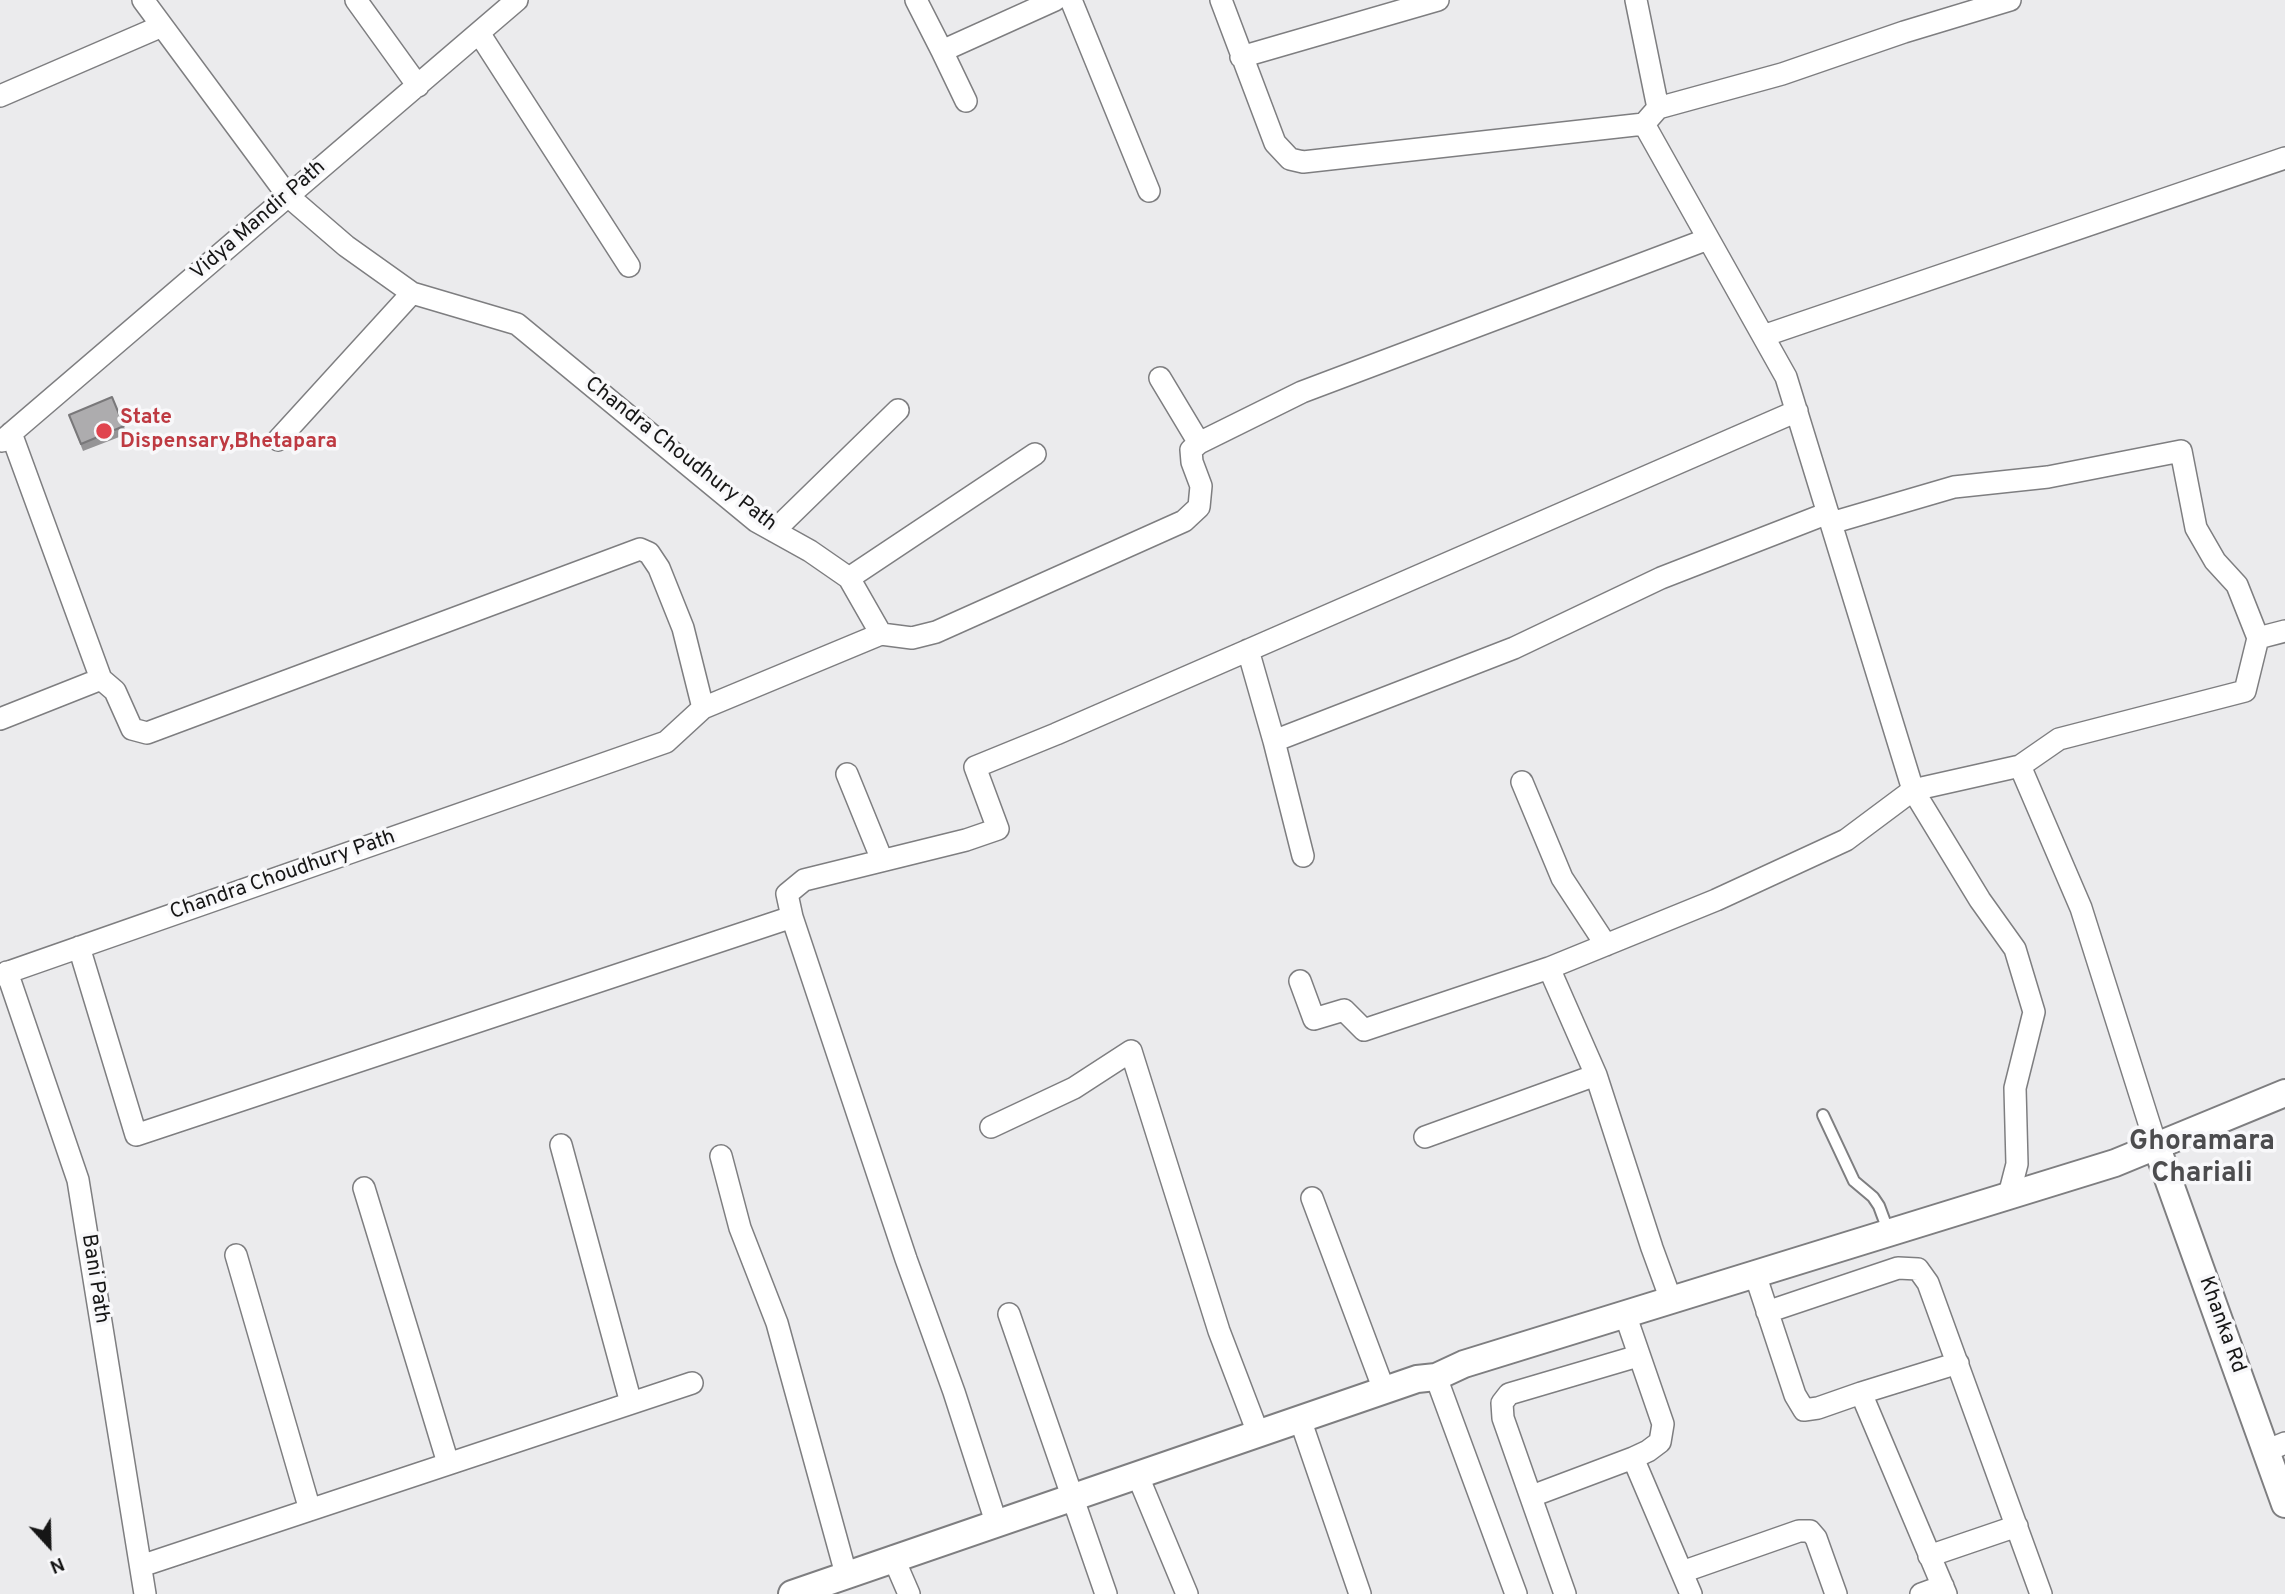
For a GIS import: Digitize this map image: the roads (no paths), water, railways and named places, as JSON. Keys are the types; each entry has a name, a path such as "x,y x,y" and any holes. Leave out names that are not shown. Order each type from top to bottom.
{"street":[{"name":"Chandra Choudhury Path","path":"4,973 666,742 703,708 881,634 849,579 810,551 756,521 517,324 412,293 346,246 288,196 143,0"},
{"path":"356,0 418,86"},
{"name":"Vidya Mandir Path","path":"6,438 517,0"},
{"path":"916,0 966,101"},
{"path":"942,51 1055,0"},
{"path":"1072,0 1149,191"},
{"path":"1221,0 1275,143 1290,159 1303,162 1651,116 1904,32 2010,0"},
{"path":"1241,57 1438,0"},
{"path":"1636,0 1651,116 1708,239 1786,377 1913,790 1980,900 2015,949 2034,1012 2015,1088 2017,1164 2009,1195"},
{"path":"0,96 162,26"},
{"path":"480,33 629,266"},
{"path":"1763,336 2285,158"},
{"path":"881,634 912,638 936,632 1184,521 1199,507 1201,486 1192,462 1191,450 1199,443 1302,392 1708,239"},
{"path":"278,440 412,293"},
{"path":"1160,378 1199,443"},
{"path":"774,531 898,410"},
{"path":"996,1522 792,917 787,894 803,880 998,829 975,767 1797,411"},
{"path":"6,438 101,679 116,691 132,729 147,733 640,550 649,553 659,568 678,616 703,708"},
{"path":"1275,741 1514,648 1661,578 1830,518 1954,486 2048,477 2181,451 2196,528 2215,561 2237,585 2258,638 2245,691 2059,739 2020,766 1913,790 1846,840 1716,900 1549,968 1364,1030 1344,1010 1314,1019 1300,981"},
{"path":"849,579 1035,454"},
{"path":"2258,638 2285,631"},
{"path":"1248,650 1275,741 1303,856"},
{"path":"0,719 101,679"},
{"path":"2020,766 2081,908 2156,1145"},
{"path":"847,774 882,860"},
{"path":"1522,782 1562,878 1606,945"},
{"path":"79,947 136,1135 792,917"},
{"path":"1549,968 1596,1075 1671,1300"},
{"name":"Bani Path","path":"4,973 78,1180 145,1594"},
{"path":"991,1127 1074,1088 1131,1051 1215,1319 1258,1433"},
{"path":"1425,1137 1596,1075"},
{"path":"792,1594 893,1557 1417,1379 1436,1377 1464,1364 2115,1163 2285,1093"},
{"path":"561,1145 631,1403"},
{"name":"Khanka Rd","path":"2156,1145 2275,1447 2285,1504"},
{"path":"721,1156 740,1228 777,1323 846,1574"},
{"path":"364,1188 449,1464"},
{"path":"1312,1198 1384,1390"},
{"path":"236,1255 310,1510"},
{"path":"1767,1312 1898,1268 1918,1269 1928,1283 2041,1594"},
{"path":"1755,1274 1795,1395 1804,1410 1818,1408 1958,1363"},
{"path":"1009,1314 1070,1497 1106,1594"},
{"path":"1532,1496 1633,1458 1660,1442 1663,1424 1625,1314"},
{"path":"1565,1594 1503,1418 1502,1403 1509,1394 1638,1356"},
{"path":"1436,1377 1516,1594"},
{"path":"141,1566 692,1383"},
{"path":"1861,1393 1945,1590 1921,1594"},
{"path":"1300,1419 1360,1594"},
{"path":"1633,1458 1691,1594"},
{"path":"1136,1474 1187,1594"},
{"path":"1929,1556 2017,1527"},
{"path":"1682,1572 1799,1531 1810,1531 1816,1538 1836,1594"},
{"path":"893,1557 909,1594"}],"lane":[{"path":"1824,1115 1854,1181 1872,1196 1879,1206 1889,1233"}],"place":[{"name":"State Dispensary,Bhetapara","path":"104,431"}],"district":[{"name":"Ghoramara Chariali","path":"2202,1159"}]}
